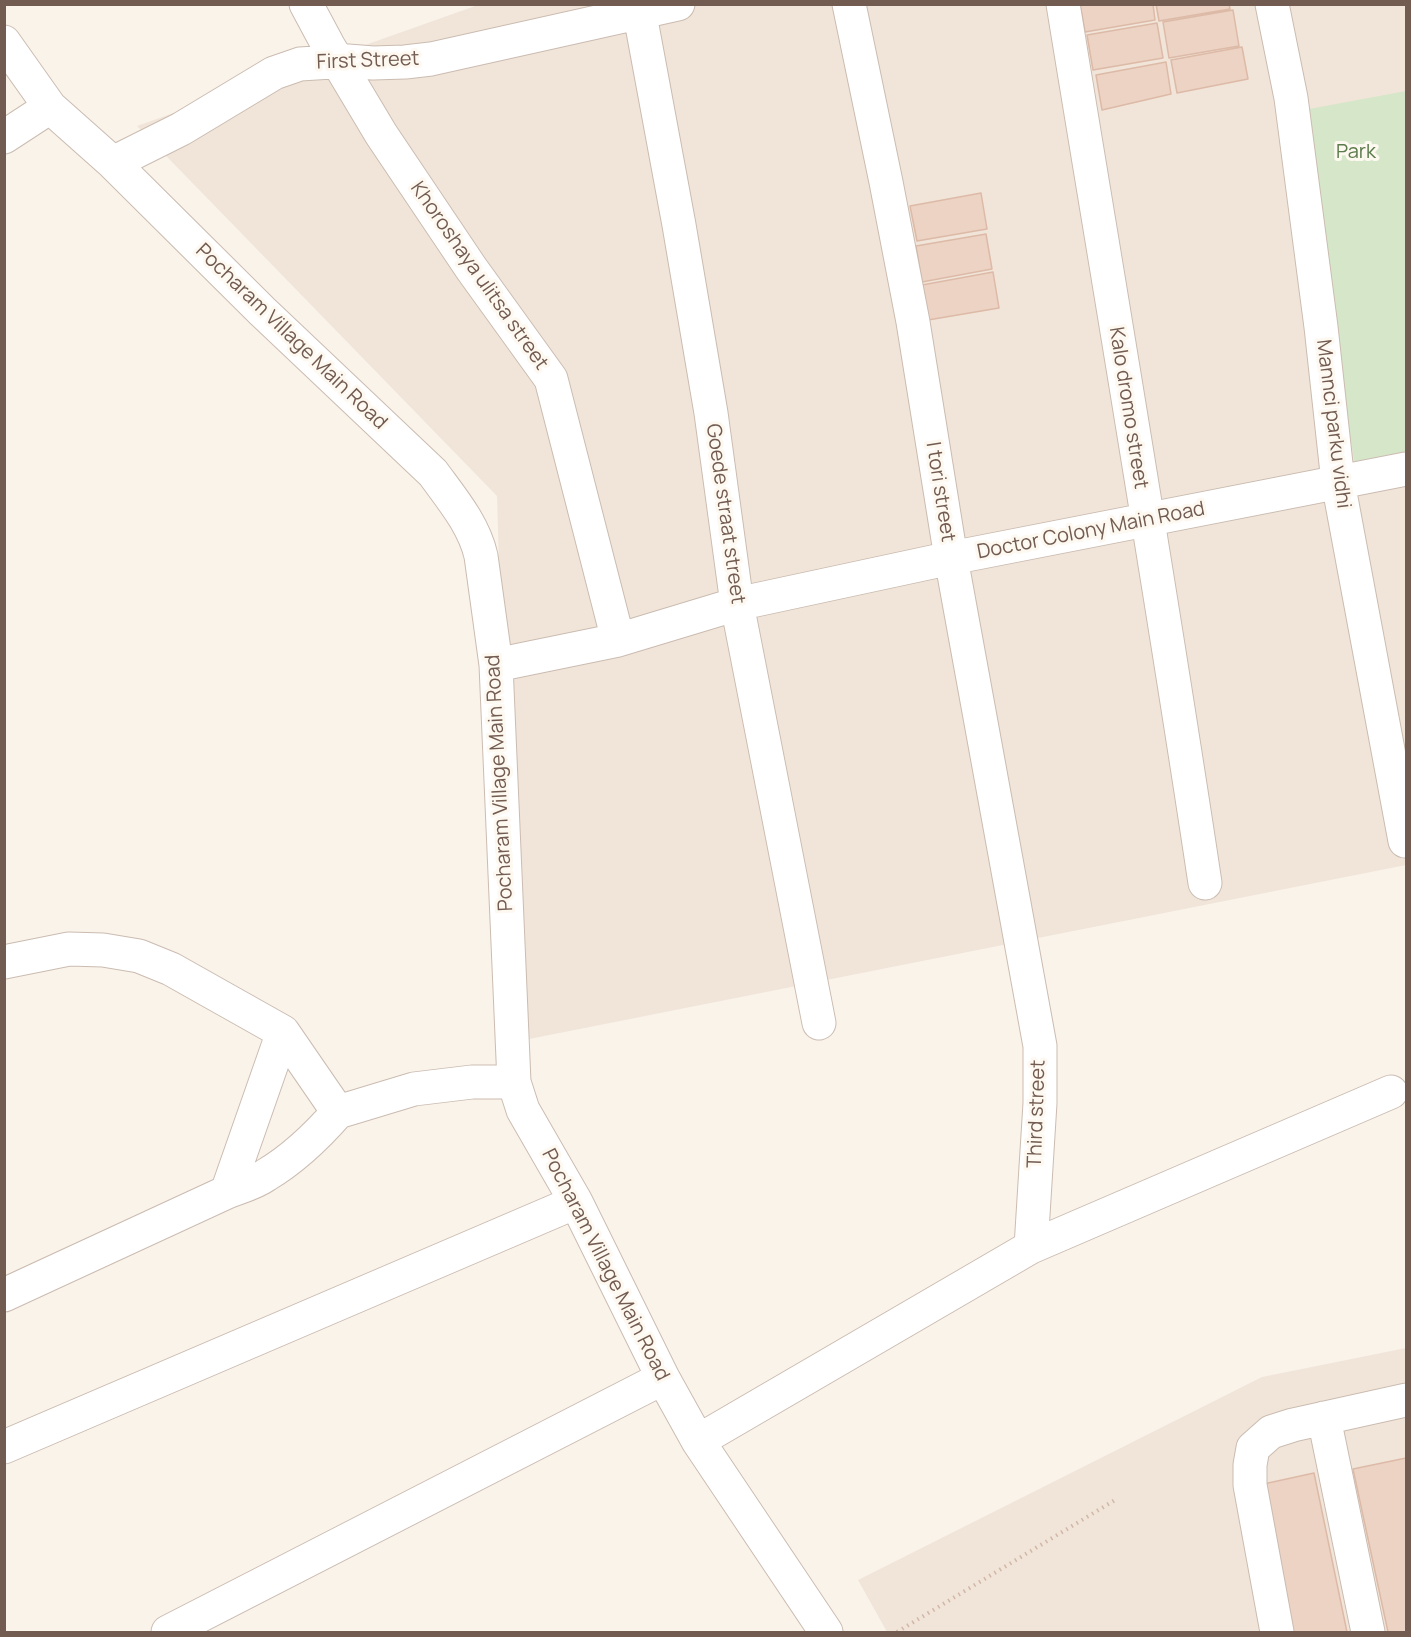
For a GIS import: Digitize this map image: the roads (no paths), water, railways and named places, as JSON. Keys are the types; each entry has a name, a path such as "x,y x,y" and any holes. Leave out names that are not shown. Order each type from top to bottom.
{"street":[{"name":"Khoroshaya ulitsa street","path":"306,4 328,47 339,61 387,144 471,268 551,379 618,640"},
{"name":"First Street","path":"113,163 181,129 274,73 300,64 432,59 639,9 678,4"},
{"name":"I tori street","path":"849,4 913,322 951,558 1029,981"},
{"name":"Kalo dromo street","path":"1063,4 1146,521 1176,690 1205,883"},
{"name":"Mannci parku vidhi","path":"1272,4 1291,98 1322,327 1338,482 1405,841"},
{"name":"Goede straat street","path":"639,9 709,401 737,604 819,1023"},
{"name":"Pocharam Village Main Road","path":"4,42 50,106 113,163 262,311 434,474 477,540 496,665 514,1082 523,1110 576,1202 663,1378 698,1441 826,1632"},
{"path":"4,137 50,106"},
{"name":"Doctor Colony Main Road","path":"496,665 618,640 737,604 951,558 1407,470"},
{"path":"4,962 69,949 103,950 139,956 171,969 283,1032 338,1112"},
{"name":"Third street","path":"1029,981 1040,1046 1040,1103 1031,1247"},
{"path":"227,1192 283,1032"},
{"path":"4,1295 227,1192 265,1177 323,1129 338,1112 414,1089 472,1082 514,1082"},
{"path":"698,1441 1031,1247 1391,1092"},
{"path":"4,1447 576,1202"},
{"path":"168,1632 663,1378"},
{"path":"1277,1632 1250,1485 1253,1448 1271,1432 1407,1400"},
{"path":"1324,1418 1368,1632"}],"park label":[{"name":"Park","path":"1356,152"}]}
